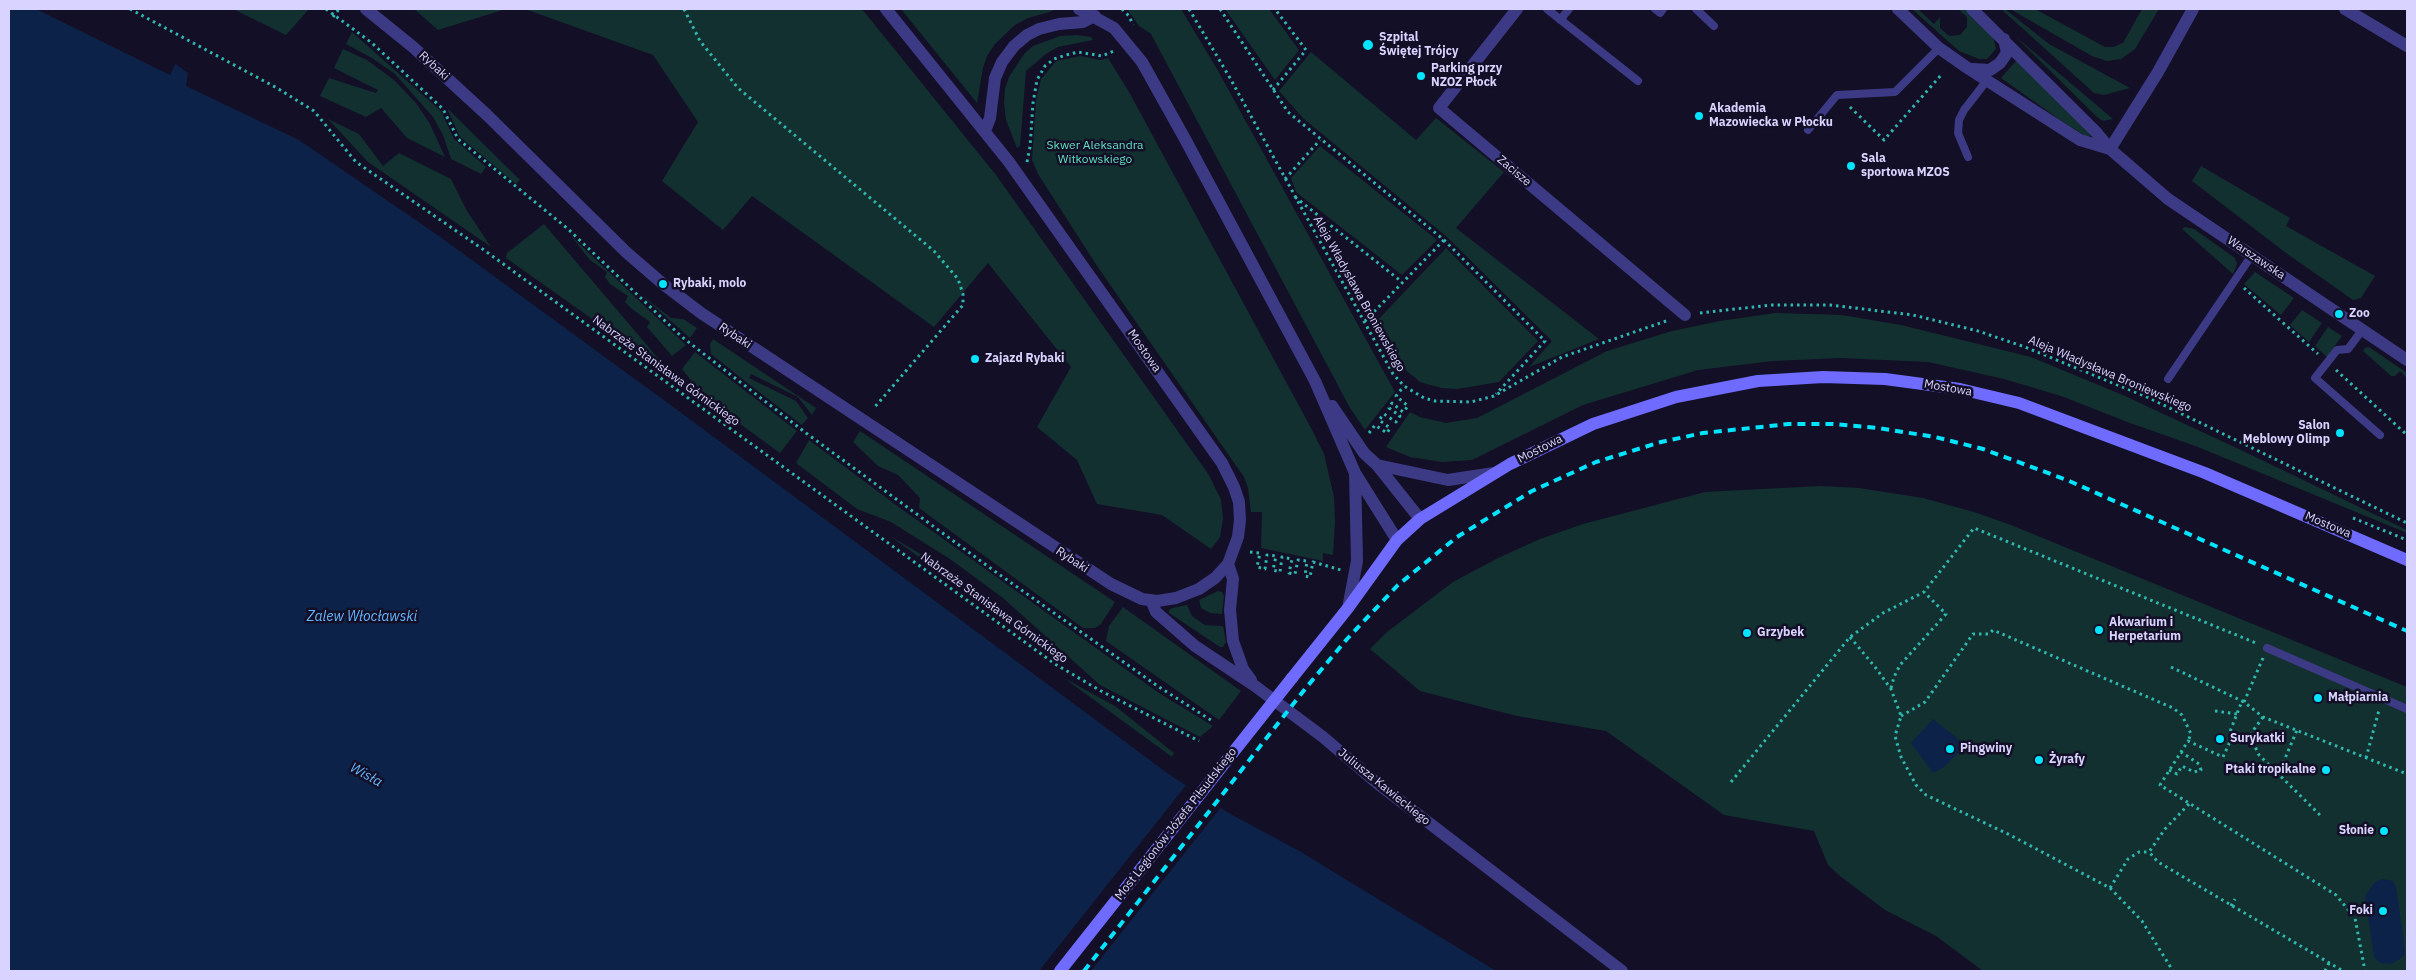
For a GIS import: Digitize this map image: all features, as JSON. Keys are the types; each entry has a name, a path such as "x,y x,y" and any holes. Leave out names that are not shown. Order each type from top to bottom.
{"main road":[{"name":"Mostowa","path":"1292,678 1348,608 1397,540 1420,519 1494,473 1546,445 1593,424 1640,407 1690,393 1742,383 1786,378 1842,377 1885,379 1960,389 2019,403 2205,473 2390,551 2407,560"},
{"name":"Mostowa","path":"2390,551 2407,555"},
{"name":"Most Legionów Józefa Piłsudskiego","path":"1060,971 1292,678"}],"street":[{"name":"Rybaki","path":"366,9 413,47 487,115 626,252 701,313 1104,581 1132,595 1151,600"},
{"name":"Mostowa","path":"886,9 986,131 1222,463 1234,487 1240,513 1238,537 1228,564 1209,583 1192,592 1169,600 1151,600"},
{"name":"Mostowa","path":"1079,9 1095,16 1119,33 1142,62 1315,381 1355,473 1397,540"},
{"name":"Zacisze","path":"1517,9 1439,108 1685,316"},
{"path":"1898,9 1940,48 1970,69 2080,140 2110,149"},
{"path":"1972,9 2096,132 2110,149"},
{"path":"2110,149 2158,72 2194,9"},
{"path":"2345,9 2407,46"},
{"path":"986,131 990,118 995,78 1002,62 1014,46 1027,35 1039,29 1059,24 1083,22 1095,16"},
{"path":"1970,69 1990,70 2000,63 2007,53 2004,39"},
{"name":"Warszawska","path":"2110,149 2168,199 2407,360"},
{"name":"Mostowa","path":"1315,381 1364,453 1377,465 1420,519"},
{"name":"Mostowa","path":"1377,465 1448,480 1494,473"},
{"name":"Mostowa","path":"1348,608 1356,561 1355,473"},
{"path":"1228,564 1233,579 1230,610 1233,641 1243,669 1255,686"},
{"name":"Juliusza Kawieckiego","path":"1151,600 1156,612 1195,646 1255,686 1323,737 1377,783 1622,971"}],"lane":[{"path":"1547,9 1638,81"},
{"path":"1560,20 1569,9"},
{"path":"1655,9 1660,13 1663,9"},
{"path":"1696,9 1714,26"},
{"path":"1808,130 1837,95 1896,92 1940,48"},
{"path":"1968,157 1958,133 1959,120 1964,110 1988,79"},
{"path":"2168,379 2252,255"},
{"path":"2363,329 2348,349 2337,350 2315,378 2380,435"},
{"path":"2267,648 2407,709"}],"path":[{"name":"Nabrzeże Stanisława Górnickiego","path":"130,9 277,88 314,111 356,162 490,254 1055,664 1101,691 1199,741"},
{"path":"326,9 372,43 443,109 458,139 568,230 682,337 806,433 993,570 1159,687 1214,722"},
{"path":"334,16 339,9"},
{"path":"684,9 700,41 738,88 934,251 958,279 963,294 963,305 910,364 863,421"},
{"name":"Aleja Władysława Broniewskiego","path":"1189,9 1230,78 1393,374 1404,386 1424,398 1442,402 1471,402 1494,396 1562,357 1685,316 1719,309 1770,305 1830,305 1913,316 1978,331 2025,347 2147,398 2407,523"},
{"path":"1220,9 1288,112 1444,240 1545,341 1494,396"},
{"path":"1273,90 1306,50 1275,9"},
{"path":"1027,162 1030,147 1032,103 1037,80 1045,66 1066,54 1078,52 1102,56 1114,51"},
{"path":"1837,95 1884,140 1942,74"},
{"path":"1285,179 1320,140"},
{"path":"1293,195 1402,282"},
{"path":"1365,322 1444,240"},
{"path":"1366,437 1375,425 1386,433 1390,428 1379,420 1384,414 1396,422 1400,416 1389,408 1392,403 1403,412 1408,406 1396,396 1404,386"},
{"path":"2346,515 2407,540"},
{"path":"1731,782 1850,637 1883,613 1924,592 1974,528 2267,648 2237,714 2230,733 2232,737 2223,757 2188,741"},
{"path":"1250,552 1260,554 1257,567 1265,569 1267,555 1276,556 1273,570 1280,572 1282,557 1292,559 1289,573 1295,574 1298,560 1307,561 1305,576 1310,577 1313,562 1342,570"},
{"path":"1891,689 1900,665 1946,614 1924,592"},
{"path":"1901,716 1925,702 1973,634 1989,634 1993,630 2173,708 2182,715 2191,734 2160,786 2336,895 2355,918 2364,971"},
{"path":"1850,637 1876,667 1891,689 1901,716 1895,736 1901,757 1916,786 1926,795 2010,835 2110,888 2142,921 2173,971"},
{"path":"2171,667 2243,701 2263,717 2407,774"},
{"path":"2366,758 2376,719 2384,698"},
{"path":"2216,711 2237,714"},
{"path":"2232,737 2244,743 2263,717"},
{"path":"2278,775 2296,730"},
{"path":"2250,736 2259,756 2322,817"},
{"path":"2169,770 2177,774 2182,766 2194,772 2201,770 2199,764 2181,752"},
{"path":"2149,852 2165,829 2189,804"},
{"path":"2110,888 2128,859 2139,852 2149,852 2158,862 2344,971"},
{"path":"2231,906 2235,899"},
{"path":"2325,971 2329,963"}],"green space":[{"path":"233,9 309,9 286,35"},
{"path":"414,9 506,9 438,30"},
{"path":"525,9 862,9 996,175 1209,475 1221,500 1223,519 1220,537 1211,549 1162,515 1097,504 1077,460 1037,427 1071,367 988,263 934,327 752,196 723,230 662,181 698,122 653,55"},
{"path":"901,9 1052,9 1053,11 1028,18 1015,25 995,44 987,56 983,68 977,103"},
{"path":"1127,9 1181,9 1217,69 1395,392 1365,430 1350,408 1151,34 1139,26"},
{"path":"1225,9 1269,9 1299,50 1275,80"},
{"path":"1912,9 1918,9 1934,24 1940,17 1940,28 1949,36 1960,35 1967,27 1967,17 1958,9 1965,9 1993,36 1996,49 1987,59 1979,59 1959,51"},
{"path":"2001,9 2005,9 2049,44 2130,88 2104,95 2094,93"},
{"path":"2010,9 2035,9 2105,47 2113,47 2123,43 2142,9 2159,9 2135,49 2121,59 2107,61 2092,56"},
{"path":"352,32 441,111 454,139 486,167 481,174 451,159 443,135 433,117 395,74 372,58 346,44"},
{"path":"1077,35 1091,37 1093,40 1058,47 1046,54 1026,71 1020,146 1017,148 1006,120 1004,103 1005,89 1009,77 1024,54 1033,46 1060,36"},
{"path":"2015,36 2113,119 2103,121 2097,117"},
{"path":"343,49 367,60 394,80 416,103 430,124 445,157 407,138 381,108 366,117 320,96 329,78 376,93 378,90 334,68"},
{"path":"1311,52 1416,140 1436,118 1504,172 1456,228 1599,339 1529,367 1552,341 1447,237 1304,119 1279,91"},
{"name":"Skwer Aleksandra Witkowskiego","path":"1081,56 1100,60 1108,58 1129,92 1324,454 1334,497 1335,522 1333,555 1323,553 1323,561 1261,548 1262,512 1251,512 1248,488 1244,477 1097,266 1038,174 1032,160 1036,100 1041,79 1056,61"},
{"path":"2016,61 2091,136 2087,137 2063,122 2001,78"},
{"path":"447,108 520,180 516,184 460,137"},
{"path":"328,119 359,134 383,166 399,153 451,179 467,211 491,247 368,162"},
{"path":"1320,146 1437,240 1402,275 1296,192 1291,178"},
{"path":"2201,166 2290,218 2286,226 2375,276 2361,298 2353,300 2286,253 2192,181"},
{"path":"544,224 663,364 658,368 635,351 601,316 595,321 506,258 507,253"},
{"path":"2185,227 2194,229 2235,258 2237,264 2233,274 2182,229"},
{"path":"571,236 686,345 672,356 647,327 650,322 625,302 628,296 610,284 605,277 607,272 590,260"},
{"path":"1446,248 1538,341 1499,382 1457,389 1441,388 1420,382 1402,367 1387,349 1375,323"},
{"path":"2255,272 2294,298 2281,315 2244,284"},
{"path":"639,293 671,318 683,319 697,328 690,338"},
{"path":"2302,310 2322,323 2309,342 2290,325"},
{"path":"1776,313 1842,315 1901,325 2031,357 2125,396 2241,450 2407,530 2407,533 2198,447 2061,396 2004,379 1928,362 1841,358 1773,361 1698,370 1583,405 1472,460 1442,462 1410,457 1386,447 1410,412 1420,417 1446,423 1477,418 1607,351 1672,331 1720,321"},
{"path":"2328,327 2342,336 2327,357 2315,346"},
{"path":"713,339 816,408 812,415 798,397 751,374 749,378 796,401 808,418 802,425 711,354 710,344"},
{"path":"2369,347 2407,373 2407,378 2400,371 2395,376 2391,376 2363,351"},
{"path":"695,352 797,431 780,453 707,400 682,369"},
{"path":"860,431 1115,602 1101,624 1095,628 1083,628 919,508 920,498 898,475 878,466 853,442"},
{"path":"809,440 900,508 1159,693 1213,726 1200,737 1100,685 1003,598 950,559 891,522 857,509 796,463"},
{"path":"1820,486 1859,488 1923,498 1974,512 2011,525 2407,687 2407,971 1983,971 1936,936 1885,910 1840,876 1828,865 1814,831 1724,815 1606,731 1517,716 1420,691 1370,649 1387,632 1453,582 1498,558 1540,539 1583,524 1705,492"},
{"path":"890,536 929,559 1012,618 1063,662"},
{"path":"1218,591 1222,592 1224,596 1222,614 1210,613 1201,608 1199,600"},
{"path":"1187,605 1192,616 1205,625 1223,626 1226,642 1223,647 1220,647 1169,613 1169,610 1172,608"},
{"path":"1123,607 1241,691 1219,720 1106,641 1109,626"},
{"path":"1064,678 1115,706 1174,753 1172,757"}],"water":[{"name":"Zalew Włocławski","path":"9,9 111,9 130,31 188,73 186,86 299,140 439,236 1170,775 1227,812 1301,852 1496,971 9,971"},
{"path":"1933,719 1962,742 1958,753 1944,767 1933,773 1911,743"},
{"name":"Foki","path":"2383,879 2393,881 2396,887 2405,954 2391,964 2380,963 2374,957 2365,896 2375,882"}],"pier":[{"path":"36,9 111,9 130,31 176,63 170,75"},
{"path":"1187,784 1222,806 1091,971 1039,971"}],"railway":[{"path":"1084,971 1305,689 1347,639 1398,585 1457,537 1532,491 1596,462 1661,442 1703,433 1789,424 1833,424 1878,428 1935,437 1983,449 2067,480 2407,631"}],"place":[{"name":"Szpital Świętej Trójcy","path":"1368,45"},
{"name":"Parking przy NZOZ Płock","path":"1421,76"},
{"name":"Akademia Mazowiecka w Płocku","path":"1699,116"},
{"name":"Sala sportowa MZOS","path":"1851,166"},
{"name":"Rybaki, molo","path":"663,284"},
{"name":"Zoo","path":"2339,314"},
{"name":"Zajazd Rybaki","path":"975,359"},
{"name":"Salon Meblowy Olimp","path":"2340,433"},
{"name":"Akwarium i Herpetarium","path":"2099,630"},
{"name":"Grzybek","path":"1747,633"},
{"name":"Małpiarnia","path":"2318,698"},
{"name":"Surykatki","path":"2220,739"},
{"name":"Pingwiny","path":"1950,749"},
{"name":"Żyrafy","path":"2039,760"},
{"name":"Ptaki tropikalne","path":"2326,770"},
{"name":"Słonie","path":"2384,831"},
{"name":"Foki","path":"2383,911"}],"water label":[{"name":"Wisła","path":"366,775"}]}
